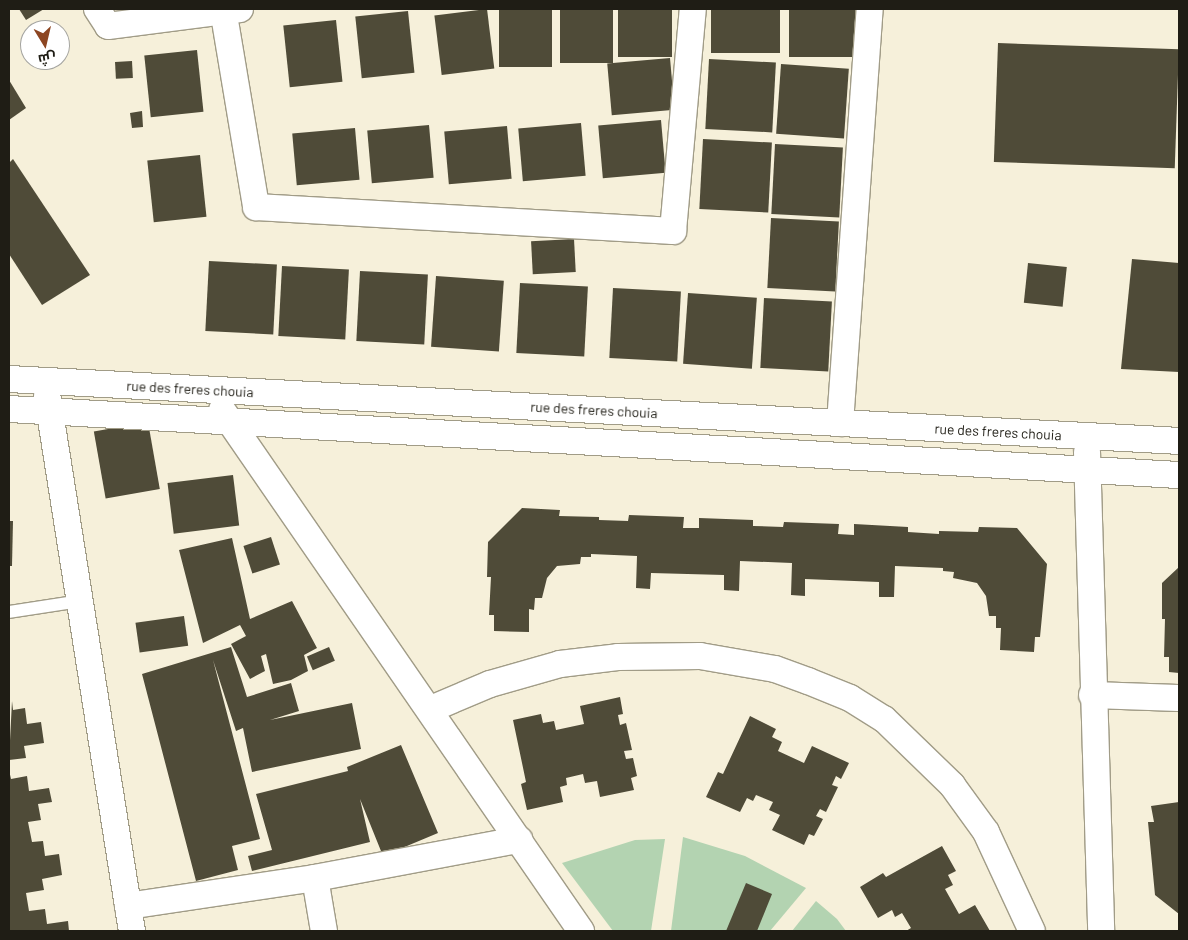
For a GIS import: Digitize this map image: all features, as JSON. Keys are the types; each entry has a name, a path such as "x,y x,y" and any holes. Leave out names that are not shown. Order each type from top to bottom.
{"street":[{"path":"97,9 108,26 229,9 256,207 672,231 692,9"},
{"path":"840,423 870,9"},
{"name":"rue des freres chouia","path":"9,379 1179,441"},
{"path":"45,381 130,919 315,878 519,840"},
{"path":"211,390 227,421 431,709 581,931"},
{"path":"9,408 1179,475"},
{"path":"1087,436 1092,695 1101,931"},
{"path":"431,709 490,684 560,664 618,657 700,656 775,669 808,681 850,698 884,719 952,786 986,832 1032,931"},
{"path":"1092,695 1179,698"},
{"path":"315,878 324,931"}],"lane":[{"path":"9,612 80,601"}],"green space":[{"path":"683,837 745,856 806,888 770,931 671,931"},
{"path":"665,839 651,931 613,931 562,863 635,840"},
{"path":"816,901 837,919 846,931 792,931"}],"building":[{"path":"19,9 44,9 26,20"},
{"path":"487,9 494,69 442,75 434,15"},
{"path":"499,9 552,9 552,67 499,67"},
{"path":"560,9 613,9 613,63 560,63"},
{"path":"618,9 672,9 672,57 618,57"},
{"path":"711,9 780,9 780,53 711,53"},
{"path":"789,9 857,9 857,57 789,57"},
{"path":"408,11 414,73 362,78 355,17"},
{"path":"336,20 342,82 290,87 283,26"},
{"path":"998,43 1179,49 1175,168 994,162"},
{"path":"197,50 203,112 151,117 144,56"},
{"path":"670,58 675,110 612,115 607,63"},
{"path":"709,59 776,63 772,132 705,129"},
{"path":"132,61 133,78 116,79 115,62"},
{"path":"781,64 849,69 844,139 776,134"},
{"path":"9,80 26,108 9,120"},
{"path":"142,111 143,127 132,128 130,113"},
{"path":"661,120 666,173 603,178 598,125"},
{"path":"581,123 586,176 523,181 518,128"},
{"path":"429,125 434,178 372,183 367,130"},
{"path":"507,126 512,179 449,184 444,131"},
{"path":"355,128 360,180 297,185 292,133"},
{"path":"703,139 772,143 768,213 699,209"},
{"path":"775,144 843,148 839,217 771,214"},
{"path":"200,155 206,217 154,222 147,161"},
{"path":"13,159 90,275 42,305 9,254 9,163"},
{"path":"771,218 839,222 835,291 767,288"},
{"path":"574,239 576,272 533,274 531,241"},
{"path":"1132,259 1179,263 1179,372 1121,369"},
{"path":"209,261 277,265 273,334 205,331"},
{"path":"1028,263 1067,267 1063,307 1024,303"},
{"path":"282,266 349,270 345,339 278,336"},
{"path":"360,271 428,275 424,344 356,341"},
{"path":"436,276 504,281 499,352 431,347"},
{"path":"520,283 588,287 584,356 516,353"},
{"path":"613,288 681,292 677,361 609,358"},
{"path":"688,293 757,298 752,369 683,364"},
{"path":"764,298 832,302 828,371 760,368"},
{"path":"148,422 160,489 106,499 94,432"},
{"path":"233,475 239,526 174,534 167,483"},
{"path":"522,508 560,510 559,516 599,517 599,520 628,521 629,515 684,517 683,528 699,528 699,518 753,520 753,526 783,527 784,522 839,524 838,534 854,535 854,524 908,527 908,532 939,534 939,531 978,532 979,527 1017,528 1047,564 1040,637 1035,637 1034,652 1000,650 1001,628 996,628 996,616 989,616 986,596 977,583 953,578 954,572 943,571 943,568 895,566 894,597 879,597 879,582 805,579 805,596 791,595 792,563 740,561 739,591 724,590 724,575 651,573 650,589 636,588 637,556 591,554 591,557 581,557 580,564 557,566 547,578 542,598 535,598 534,610 529,609 529,632 494,631 494,615 489,615 491,577 487,577 488,542"},
{"path":"9,521 13,521 12,566 9,566"},
{"path":"271,537 280,565 252,574 243,546"},
{"path":"232,538 250,619 292,601 317,648 304,655 308,671 291,680 273,684 266,654 261,656 265,671 250,679 231,644 246,636 240,625 203,643 179,550"},
{"path":"1179,567 1179,673 1169,672 1169,657 1164,657 1165,619 1162,619 1162,583"},
{"path":"184,616 188,646 140,653 135,623"},
{"path":"231,647 247,697 291,683 299,711 270,720 352,703 361,749 252,772 243,728 236,731 213,660 260,839 232,846 238,870 196,881 142,674"},
{"path":"329,647 335,661 313,670 307,656"},
{"path":"620,697 623,714 618,715 620,725 626,723 632,750 624,751 626,759 633,758 637,776 631,778 634,790 600,797 597,781 585,783 583,774 566,778 567,785 560,787 563,802 527,810 521,784 526,782 513,720 541,714 543,723 554,721 556,730 584,724 580,706"},
{"path":"12,701 13,710 25,708 27,724 41,722 44,743 24,746 26,758 9,760"},
{"path":"750,716 776,729 772,737 782,742 778,751 804,763 812,746 849,763 841,779 836,776 832,785 838,787 826,812 820,809 816,816 823,819 814,836 809,834 804,845 772,830 780,815 769,810 773,802 756,795 753,801 747,798 740,812 706,797 718,772 723,774"},
{"path":"401,745 438,833 383,856 360,799 370,842 252,871 248,856 272,850 256,794 348,771 347,767"},
{"path":"9,770 11,779 27,776 29,791 49,788 52,802 38,804 41,820 28,822 32,842 43,841 45,856 59,854 62,875 42,879 44,890 26,893 29,911 45,909 47,924 68,921 69,931 9,931"},
{"path":"1179,802 1179,914 1155,895 1148,822 1154,822 1151,806"},
{"path":"942,846 956,871 948,875 953,885 945,889 959,914 975,905 990,931 906,931 911,928 902,913 895,917 892,910 878,918 860,887 883,873 886,877"},
{"path":"746,883 772,894 757,931 726,931"}]}
